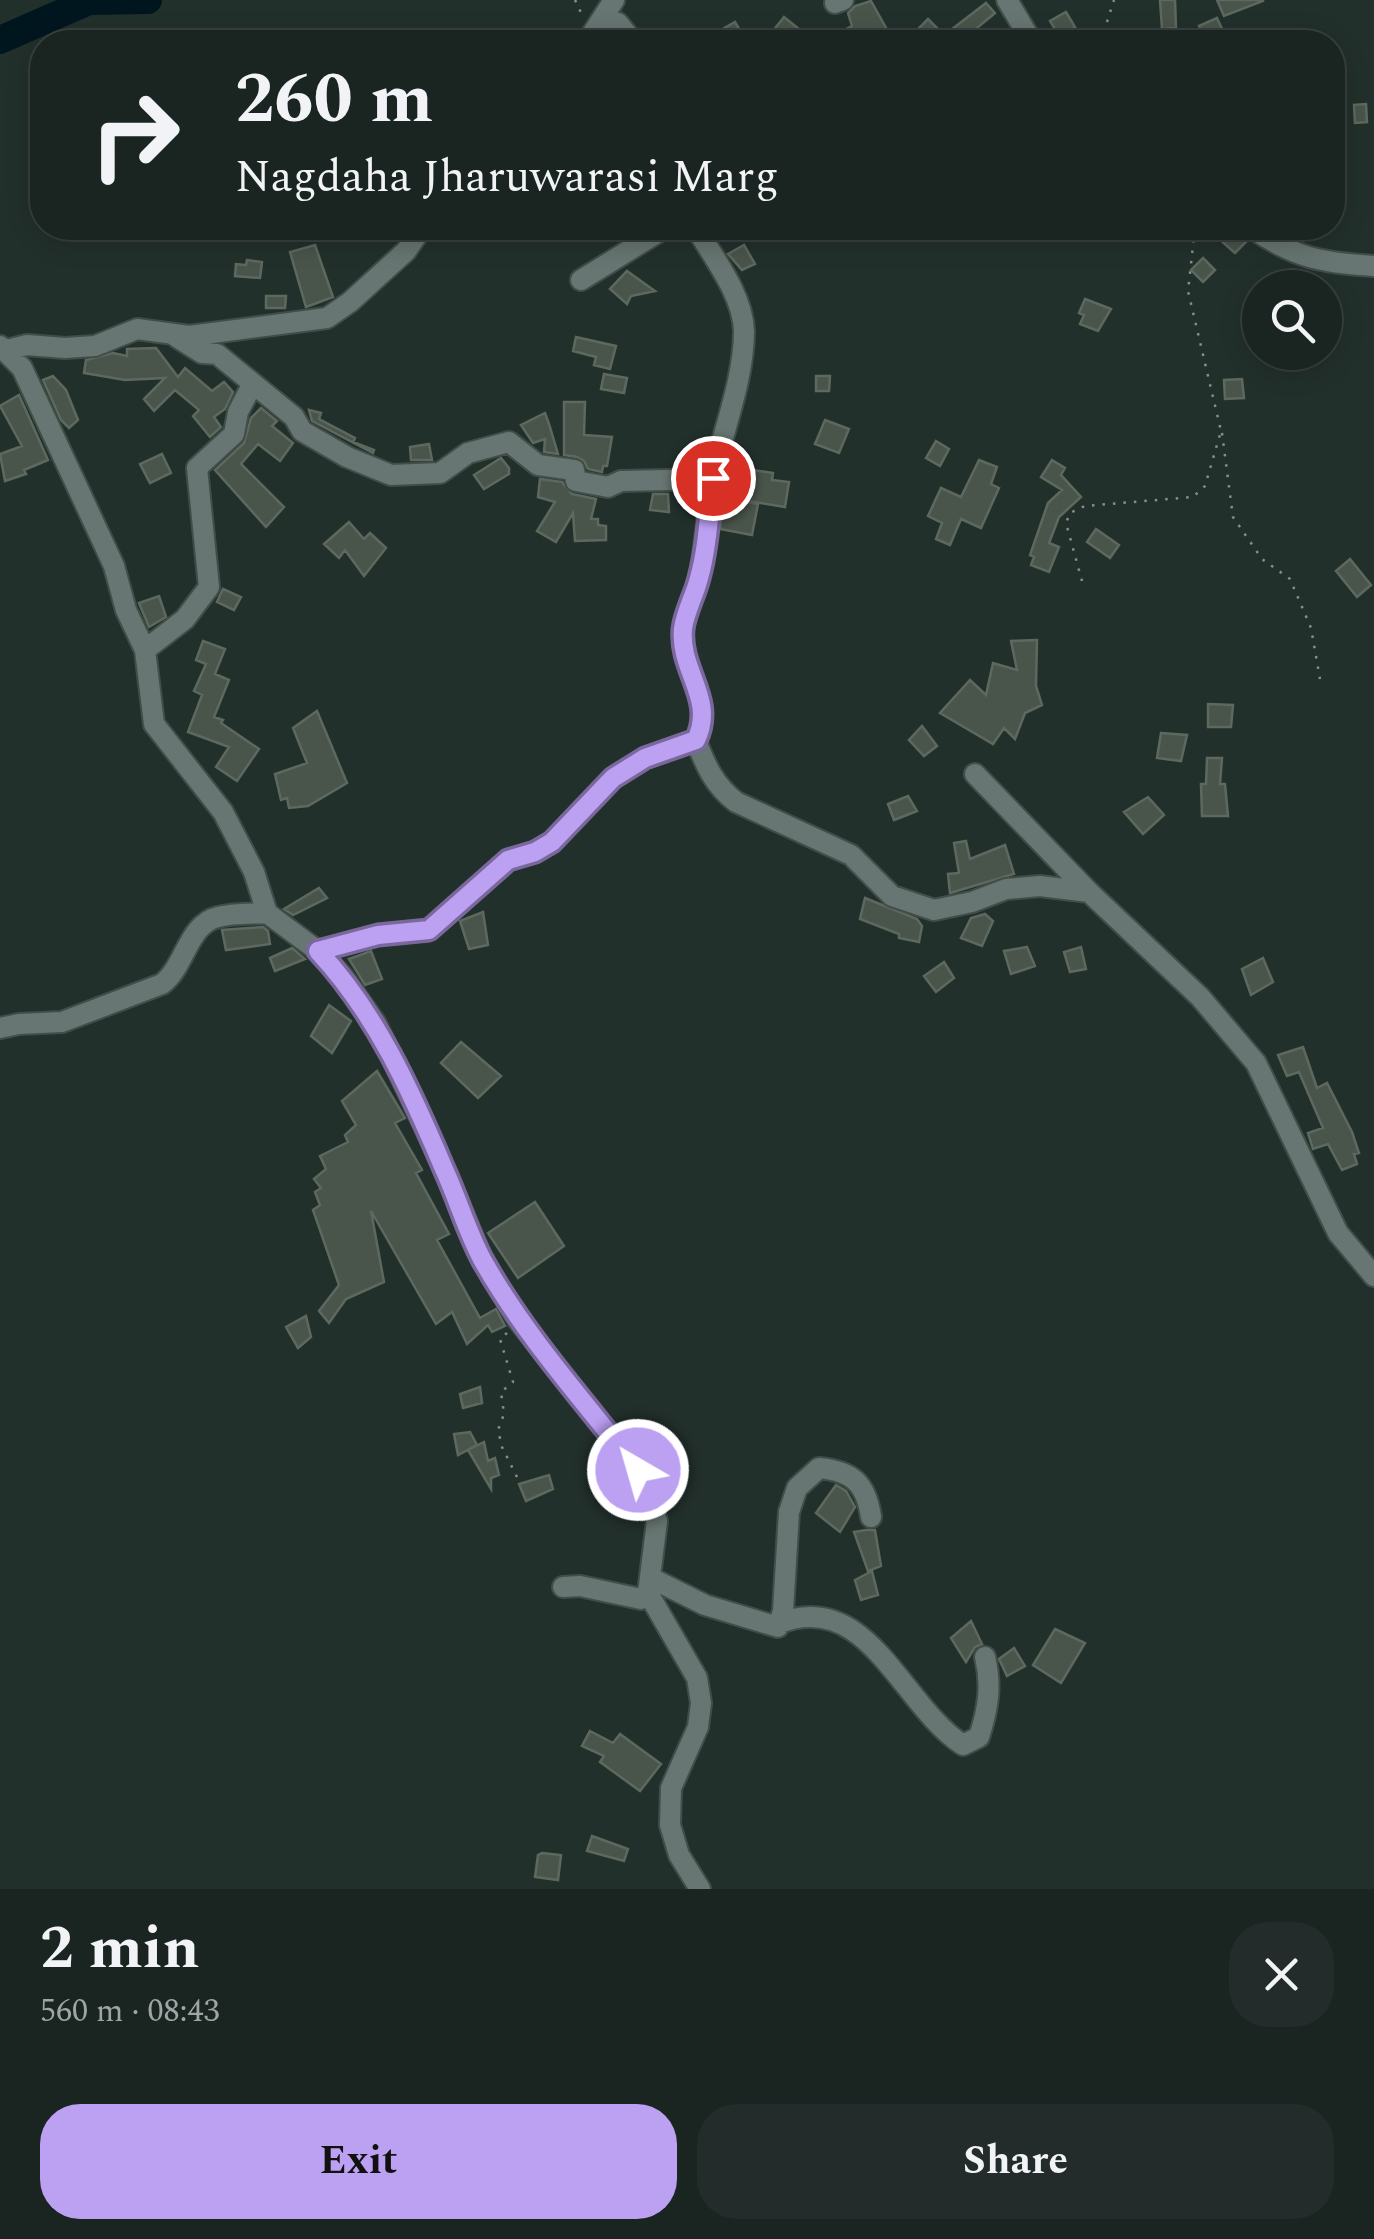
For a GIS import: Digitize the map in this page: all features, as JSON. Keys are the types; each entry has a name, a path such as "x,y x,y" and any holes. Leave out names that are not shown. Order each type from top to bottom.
{"street":[{"path":"1007,0 1025,30"},
{"path":"594,30 609,9 624,30"},
{"path":"4,348 96,346 137,328 189,336 327,318 350,302 414,240"},
{"path":"581,280 645,240"},
{"path":"703,240 739,306 744,330 713,478 700,576 683,630 686,657 704,712 696,740 708,772 720,790 736,802 850,855 892,896 934,910 1006,889 1040,886 1089,892"},
{"path":"1272,240 1298,256 1328,263 1374,266"},
{"path":"172,334 202,353 217,354 294,417 302,431 347,457 391,475 440,473 468,454 509,442 538,465 574,470 576,481 608,486 622,481 713,478"},
{"path":"4,348 22,368 41,404 60,454 114,566 126,610 146,650 154,724 223,812 254,872 267,913 318,951 342,976 376,1024 481,1256 518,1320 638,1470 657,1521 650,1585 641,1600 580,1586 563,1587"},
{"path":"146,650 185,619 209,587 197,468 234,434 238,412 252,385"},
{"path":"318,951 378,935 429,930 499,866 552,842 613,778 645,758 696,740"},
{"path":"975,774 1089,892 1200,997 1256,1062 1338,1234 1374,1276"},
{"path":"0,1028 62,1022 162,984 174,975 196,932 206,922 218,916 267,913"},
{"path":"780,1623 789,1512 797,1488 819,1468 843,1470 857,1482 869,1505 870,1518"},
{"path":"650,1585 778,1627 801,1614 829,1617 871,1644 940,1730 962,1745 979,1737 986,1714 990,1681 986,1657"},
{"path":"650,1585 698,1678 698,1726 671,1788 670,1825 679,1855 700,1889"}],"path":[{"path":"1107,22 1114,0"},
{"path":"1194,240 1188,292 1221,431 1234,517 1262,559 1290,579 1310,628 1320,678"},
{"path":"1082,581 1066,523 1070,513 1085,506 1193,497 1204,486 1221,431"},
{"path":"517,1477 498,1430 504,1414 501,1392 512,1382 500,1339 518,1320"}],"building":[{"path":"1160,0 1175,0 1176,28 1162,29"},
{"path":"1217,0 1263,0 1263,1 1224,16"},
{"path":"871,1 887,30 844,30 852,26 848,13"},
{"path":"986,3 995,13 974,30 951,30"},
{"path":"1066,12 1075,27 1056,30 1050,21"},
{"path":"784,17 800,30 774,30"},
{"path":"1217,18 1222,30 1201,30 1199,26"},
{"path":"928,19 939,30 917,30"},
{"path":"735,22 740,30 721,30"},
{"path":"1366,104 1367,122 1355,123 1354,105"},
{"path":"1220,240 1246,240 1235,253"},
{"path":"315,245 333,297 306,307 290,252"},
{"path":"744,245 755,264 742,270 728,254"},
{"path":"1203,258 1215,270 1203,282 1191,270"},
{"path":"247,260 262,262 260,278 235,276 236,264 246,265"},
{"path":"627,271 655,291 631,296 627,304 610,289"},
{"path":"266,296 286,296 285,308 266,308"},
{"path":"1085,299 1111,309 1098,331 1080,324 1084,315 1079,313"},
{"path":"576,337 616,346 610,369 594,365 596,357 573,351"},
{"path":"156,348 178,377 185,368 212,391 224,382 233,392 225,409 214,417 221,427 210,437 193,416 199,410 175,390 154,411 144,399 165,378 125,380 84,373 86,360 113,353 127,356 127,349"},
{"path":"604,374 627,378 624,393 601,389"},
{"path":"53,376 66,390 78,420 69,428 61,420 43,380"},
{"path":"816,376 830,376 829,391 816,391"},
{"path":"1242,379 1244,398 1225,399 1224,380"},
{"path":"19,395 48,460 5,481 0,454 22,446 0,406"},
{"path":"564,402 585,402 584,435 612,437 607,466 603,466 602,472 588,469 577,457 564,455"},
{"path":"261,408 277,421 272,426 293,443 280,461 258,444 241,464 284,507 266,527 215,470 244,443 251,418"},
{"path":"309,410 321,413 319,419 355,438 353,442 374,450 373,453 312,421"},
{"path":"545,413 558,454 544,452 545,439 533,443 521,425"},
{"path":"825,420 849,429 839,453 815,444"},
{"path":"936,441 949,449 940,466 926,458"},
{"path":"429,444 432,460 411,460 410,447"},
{"path":"162,454 171,473 150,483 140,464"},
{"path":"501,458 509,474 484,489 474,475"},
{"path":"979,460 997,467 991,484 999,488 981,528 961,519 950,545 936,539 942,523 928,516 941,488 961,497"},
{"path":"1052,460 1065,468 1061,475 1081,497 1059,517 1049,543 1059,547 1049,572 1031,565 1034,557 1030,555 1048,503 1062,490 1041,477"},
{"path":"753,470 773,473 772,480 789,482 785,507 748,501"},
{"path":"540,479 562,482 572,494 596,499 591,519 606,526 606,540 575,541 573,513 556,542 537,531 555,502 538,497"},
{"path":"653,494 668,494 669,512 650,510"},
{"path":"724,498 758,504 752,535 720,529"},
{"path":"349,522 364,539 370,533 386,548 364,576 345,550 339,558 324,544"},
{"path":"1096,529 1119,545 1110,558 1087,542"},
{"path":"1350,559 1371,585 1357,597 1336,571"},
{"path":"223,589 241,597 234,610 217,602"},
{"path":"159,596 166,617 149,627 139,603"},
{"path":"1037,640 1036,686 1042,705 1025,713 1015,739 1004,728 993,744 940,713 970,680 986,695 993,663 1017,670 1011,641"},
{"path":"203,641 225,649 215,674 229,680 214,717 259,749 237,781 216,767 229,747 188,732 202,695 194,691 206,664 196,660"},
{"path":"1208,704 1233,705 1231,727 1208,727"},
{"path":"317,711 347,783 308,806 289,808 287,798 281,800 275,774 307,763 293,728"},
{"path":"922,726 937,746 924,756 909,740"},
{"path":"1161,733 1187,735 1181,761 1157,758"},
{"path":"1207,758 1222,758 1220,784 1225,784 1228,816 1202,816 1201,784 1206,784"},
{"path":"908,796 917,811 894,820 888,804"},
{"path":"1148,797 1164,815 1143,834 1124,812"},
{"path":"966,841 970,859 1005,845 1014,874 950,893 948,874 959,873 954,843"},
{"path":"319,888 327,898 293,915 284,909"},
{"path":"865,898 917,919 922,926 919,942 899,938 899,934 860,919"},
{"path":"483,912 488,945 469,949 460,921"},
{"path":"985,914 993,921 982,946 961,938 971,918"},
{"path":"263,927 268,931 270,944 226,950 222,930"},
{"path":"1027,947 1035,966 1011,974 1004,951"},
{"path":"1081,947 1086,969 1070,972 1064,952"},
{"path":"292,948 305,959 275,971 270,958"},
{"path":"371,951 382,979 365,985 349,959"},
{"path":"1263,958 1273,982 1251,995 1242,969"},
{"path":"944,962 954,978 936,992 924,976"},
{"path":"329,1005 351,1021 332,1053 311,1036"},
{"path":"461,1042 501,1076 478,1098 441,1063"},
{"path":"1303,1047 1317,1088 1327,1083 1359,1153 1354,1154 1357,1164 1342,1170 1328,1144 1313,1149 1308,1133 1323,1128 1299,1072 1287,1076 1278,1055"},
{"path":"377,1071 405,1118 395,1123 422,1170 416,1173 449,1234 437,1240 480,1318 496,1309 505,1326 492,1332 488,1325 467,1344 452,1312 436,1324 371,1211 384,1282 346,1299 329,1323 319,1311 339,1285 313,1210 320,1205 315,1192 321,1188 314,1179 326,1169 320,1156 348,1142 345,1135 356,1125 342,1101"},
{"path":"535,1202 564,1246 518,1278 488,1233"},
{"path":"306,1316 311,1337 298,1348 286,1327"},
{"path":"480,1387 482,1403 463,1408 460,1394"},
{"path":"470,1432 477,1445 458,1455 454,1434"},
{"path":"484,1442 488,1461 495,1458 499,1475 491,1478 491,1489 468,1450"},
{"path":"549,1475 553,1489 526,1501 519,1484"},
{"path":"836,1485 846,1491 855,1507 840,1532 816,1513"},
{"path":"875,1530 881,1566 868,1571 854,1532"},
{"path":"872,1571 878,1595 861,1600 855,1580"},
{"path":"971,1621 982,1644 975,1647 966,1662 951,1638"},
{"path":"1055,1629 1085,1643 1061,1683 1033,1665"},
{"path":"1014,1648 1025,1666 1007,1676 999,1659"},
{"path":"590,1731 613,1743 620,1734 661,1764 640,1791 600,1762 604,1756 582,1746"},
{"path":"592,1836 628,1849 624,1861 587,1851"},
{"path":"538,1855 561,1855 558,1880 535,1877"}],"waterway":[{"path":"0,40 89,1 148,0"}],"route":[{"path":"638,1470 518,1320 481,1256 376,1024 342,976 318,951 378,935 429,930 508,860 552,842 613,778 645,758 696,740 704,712 686,657 683,630 700,576 713,478"}]}
